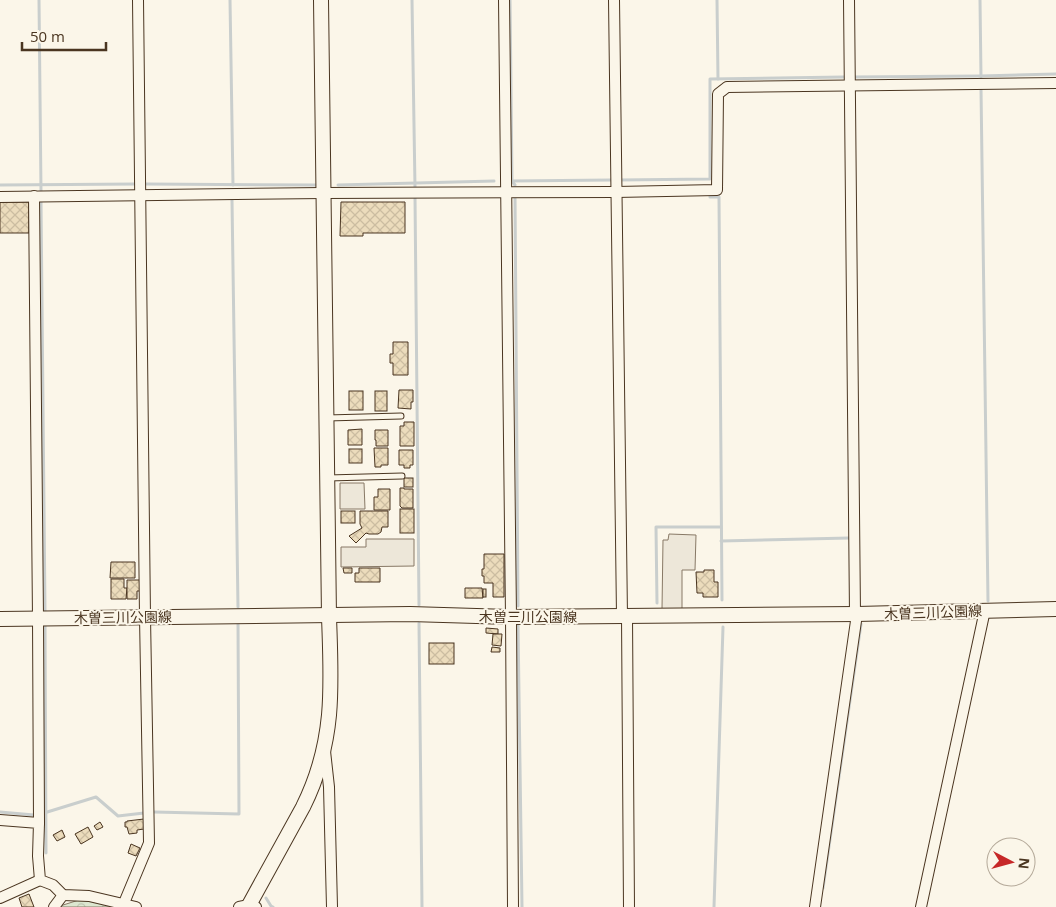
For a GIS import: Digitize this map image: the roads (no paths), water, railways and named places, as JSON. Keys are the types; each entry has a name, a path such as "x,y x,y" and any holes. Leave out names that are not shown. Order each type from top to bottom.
{"main road":[{"path":"248,906 312,790 324,745 329,715 330,660 321,0"},
{"name":"木曽三川公園線","path":"0,619 410,614 511,616 856,614 1056,609"}],"street":[{"path":"124,904 149,843 138,0"},
{"path":"504,0 513,907"},
{"path":"614,0 629,907"},
{"path":"815,907 856,614 849,0"},
{"path":"0,197 717,190 718,94 727,87 1056,84"},
{"path":"34,196 38,856 40,880"},
{"path":"921,907 985,610"},
{"path":"324,745 329,787 332,907"},
{"path":"0,820 39,823"},
{"path":"0,898 40,880 54,885 63,895 89,896 136,907"},
{"path":"54,907 63,895"}],"lane":[{"path":"326,418 401,416"},
{"path":"327,478 402,476"}],"waterway":[{"path":"39,0 41,191"},
{"path":"230,0 233,185"},
{"path":"412,0 415,187"},
{"path":"510,0 512,181 515,185"},
{"path":"717,0 718,79"},
{"path":"980,0 981,77"},
{"path":"854,77 1056,74"},
{"path":"619,180 710,179 710,79 844,77"},
{"path":"981,89 988,601"},
{"path":"511,181 611,180"},
{"path":"338,185 494,181"},
{"path":"0,185 136,184"},
{"path":"146,184 317,185"},
{"path":"710,194 710,197 719,197 722,600"},
{"path":"515,195 518,606"},
{"path":"415,197 419,605"},
{"path":"232,200 238,607"},
{"path":"41,202 45,611"},
{"path":"657,603 656,527 721,527"},
{"path":"721,541 849,538"},
{"path":"154,812 239,814 238,622"},
{"path":"45,623 46,853"},
{"path":"419,623 422,907"},
{"path":"518,624 522,907"},
{"path":"823,888 861,624"},
{"path":"714,907 723,627"},
{"path":"44,813 96,797 118,816 144,813"},
{"path":"0,812 34,815"},
{"path":"266,898 273,907"}]}
